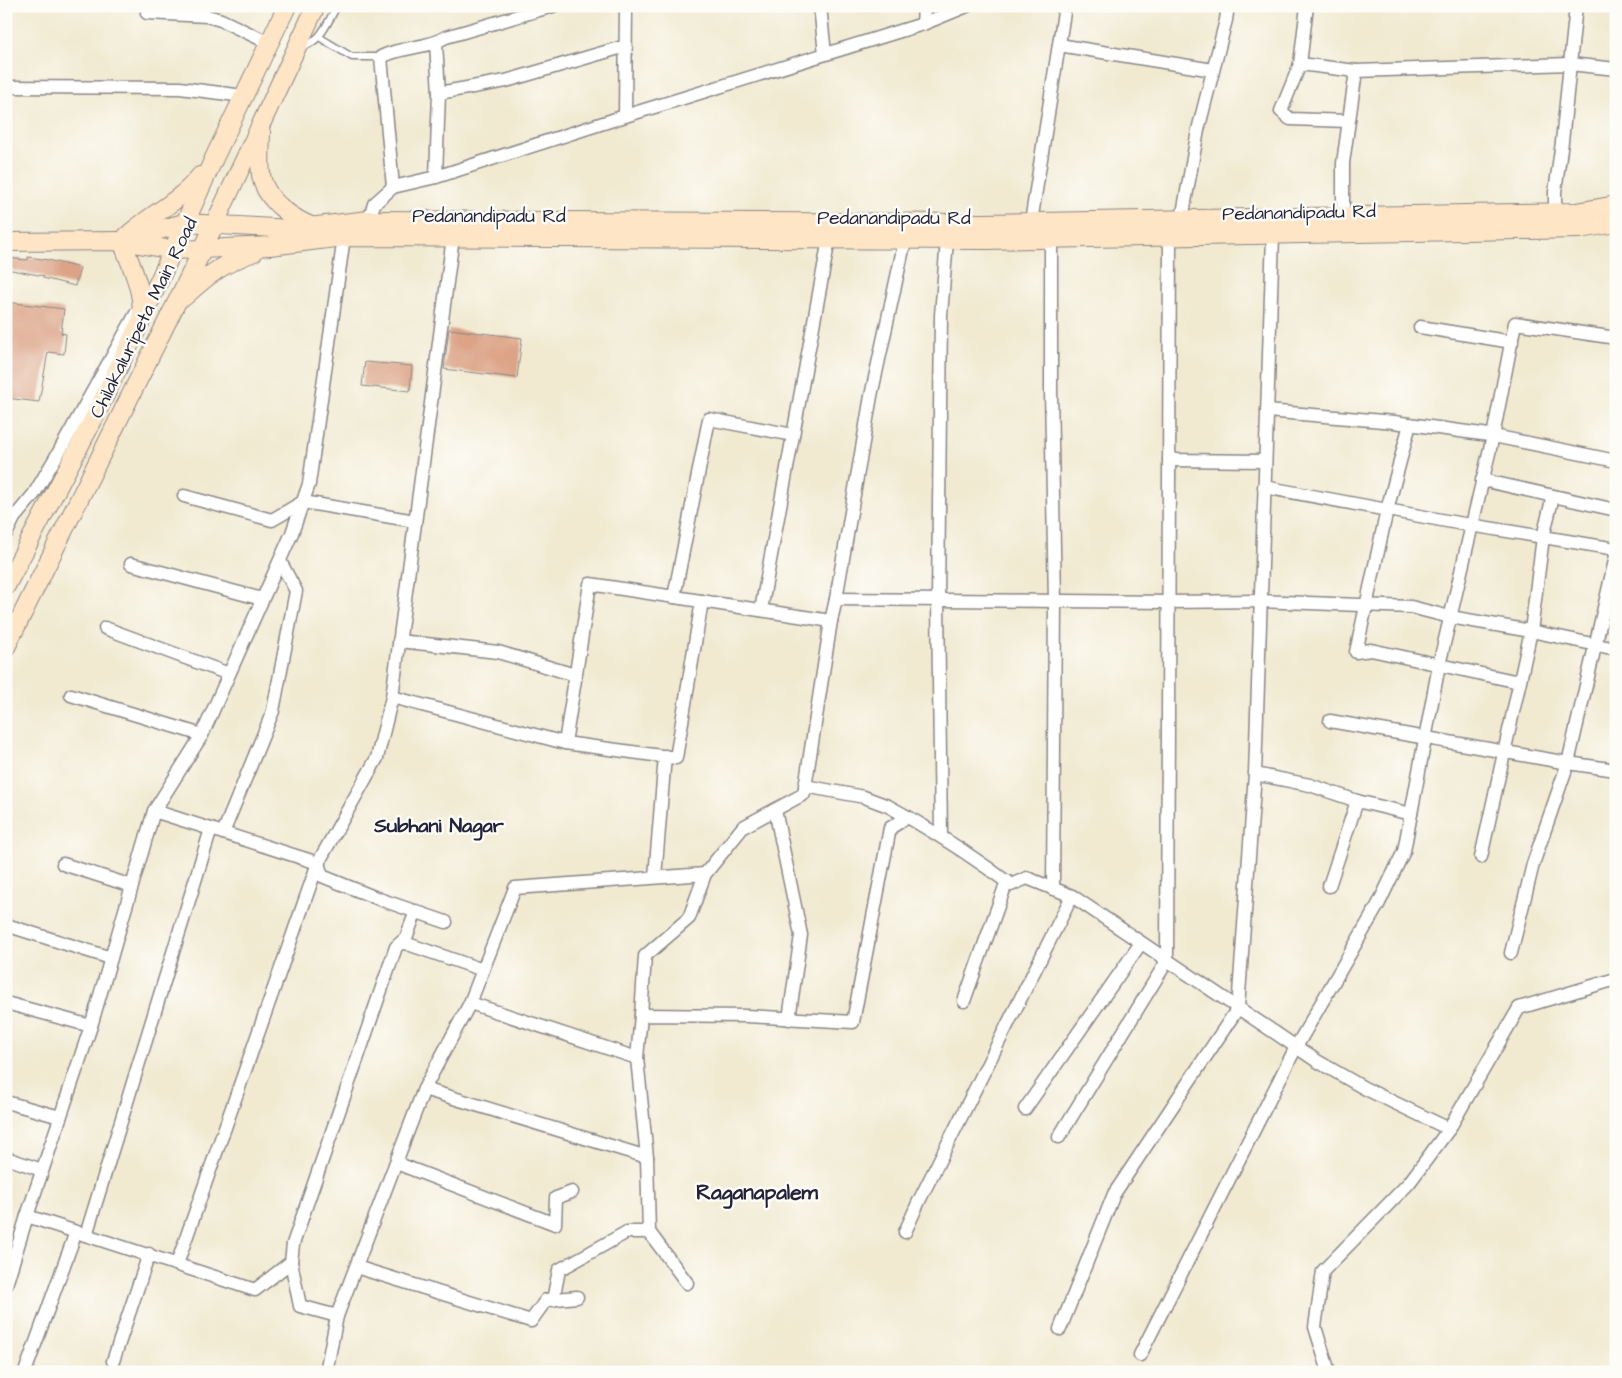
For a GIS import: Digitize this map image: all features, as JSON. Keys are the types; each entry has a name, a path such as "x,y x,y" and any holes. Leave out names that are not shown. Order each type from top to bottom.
{"main road":[{"name":"Chilakaluripeta Main Road","path":"6,586 93,420 142,310 287,6"},
{"name":"Chilakaluripeta Main Road","path":"6,647 177,303 316,6"},
{"path":"262,124 260,159 263,183 272,199 296,220 313,227"},
{"path":"6,242 122,241 137,226 192,187 215,156"},
{"name":"Pedanandipadu Rd","path":"122,241 184,223 291,229 369,220 1031,222 1182,220 1555,213 1576,212 1616,204"},
{"name":"Pedanandipadu Rd","path":"122,241 172,250 270,246 344,237 1051,239 1579,229 1616,223"},
{"path":"122,241 136,277 142,310"},
{"path":"177,303 207,276 230,261 270,246"}],"street":[{"path":"393,187 381,57 392,51 436,43 446,37 553,6"},
{"path":"625,116 626,6"},
{"path":"820,6 825,54"},
{"path":"923,24 924,6"},
{"path":"369,220 374,204 393,187 436,178 625,116 923,24 967,6"},
{"path":"1031,222 1064,6"},
{"path":"1182,220 1198,130 1228,6"},
{"path":"1307,6 1300,64 1281,111 1290,119 1348,121"},
{"path":"1555,213 1555,192 1576,6"},
{"path":"147,13 214,18 271,40"},
{"path":"436,43 439,93 436,178"},
{"path":"1059,45 1212,70"},
{"path":"439,93 506,80 626,46"},
{"path":"1300,64 1356,71 1570,64 1616,69"},
{"path":"1343,216 1343,163 1356,71"},
{"path":"6,87 180,88 244,96"},
{"path":"1060,1329 1114,1194 1238,1008 1255,774 1273,235"},
{"path":"6,1285 42,1170 91,1026 154,811 202,736 292,533 309,484 344,237"},
{"path":"177,1264 318,863 376,758 392,697 453,237"},
{"path":"1059,1137 1168,960 1170,237"},
{"path":"761,610 829,239"},
{"path":"1051,239 1051,391 1056,601 1053,889"},
{"path":"687,1282 649,1232 647,1158 637,1058 645,956 690,918 705,874 743,827 804,794 831,621 871,396 904,240"},
{"path":"941,836 938,601 941,315 947,240"},
{"path":"6,534 14,518 34,494 142,310"},
{"path":"1140,1355 1296,1047 1378,905 1404,851 1439,664 1493,436 1515,323 1616,338"},
{"path":"1420,327 1512,342"},
{"path":"1267,411 1410,424 1493,436 1616,461"},
{"path":"674,597 709,419 793,435"},
{"path":"1410,424 1388,510 1356,652 1371,650 1519,682"},
{"path":"1169,460 1265,461"},
{"path":"1482,480 1616,510"},
{"path":"1264,486 1471,525 1616,549"},
{"path":"184,496 272,520 303,502 415,520"},
{"path":"1481,857 1531,631 1543,537 1553,496"},
{"path":"1511,953 1533,864 1568,763 1616,556"},
{"path":"25,1372 81,1233 217,831 273,711 296,591 280,561"},
{"path":"131,564 262,600"},
{"path":"565,744 590,584 831,621"},
{"path":"836,600 1260,601 1411,606 1450,617 1531,631 1616,649"},
{"path":"392,697 565,744 676,758 702,601"},
{"path":"105,628 229,674"},
{"path":"399,641 498,652 575,675"},
{"path":"71,695 202,736"},
{"path":"1330,721 1616,770"},
{"path":"655,878 665,756"},
{"path":"1255,774 1310,785 1357,801 1411,814"},
{"path":"805,786 864,797 888,806 941,836 1011,885 1027,878 1072,896 1296,1047 1364,1088 1449,1129"},
{"path":"1329,886 1357,801"},
{"path":"775,810 800,935 789,1019"},
{"path":"154,811 318,863"},
{"path":"641,1015 746,1016 853,1022 890,828 908,817"},
{"path":"318,863 322,876 446,922"},
{"path":"63,864 132,886"},
{"path":"326,1372 337,1316 424,1089 470,1003 515,888 705,874"},
{"path":"964,1001 1007,881"},
{"path":"905,1232 1072,896"},
{"path":"337,1316 300,1306 291,1262 293,1244 396,947 406,938 416,912"},
{"path":"6,925 111,958"},
{"path":"402,942 483,970"},
{"path":"1025,1109 1141,943"},
{"path":"1329,1372 1315,1328 1323,1271 1409,1184 1449,1129 1519,1008 1616,979"},
{"path":"6,1003 91,1026"},
{"path":"470,1003 637,1058"},
{"path":"424,1089 647,1158"},
{"path":"6,1102 60,1117"},
{"path":"6,1158 42,1170"},
{"path":"396,1163 555,1224 556,1198 572,1192"},
{"path":"27,1216 149,1254 255,1290 291,1262"},
{"path":"553,1300 559,1270 627,1232 649,1232"},
{"path":"113,1361 149,1254"},
{"path":"356,1267 531,1321 546,1300 577,1297"}],"lane":[{"path":"271,40 279,21 279,6"},
{"path":"296,48 308,46 319,37 337,6"},
{"path":"319,37 352,57 381,57"}],"building":[{"path":"28,257 80,268 75,286 43,278 44,276 6,269 6,258 28,260"},
{"path":"6,302 64,309 61,333 66,334 64,354 48,352 39,402 6,398"},
{"path":"449,329 522,338 517,378 444,369"},
{"path":"365,362 412,366 410,391 362,386"}],"district":[{"name":"Subhani Nagar","path":"439,826"},
{"name":"Raganapalem","path":"757,1192"}]}
